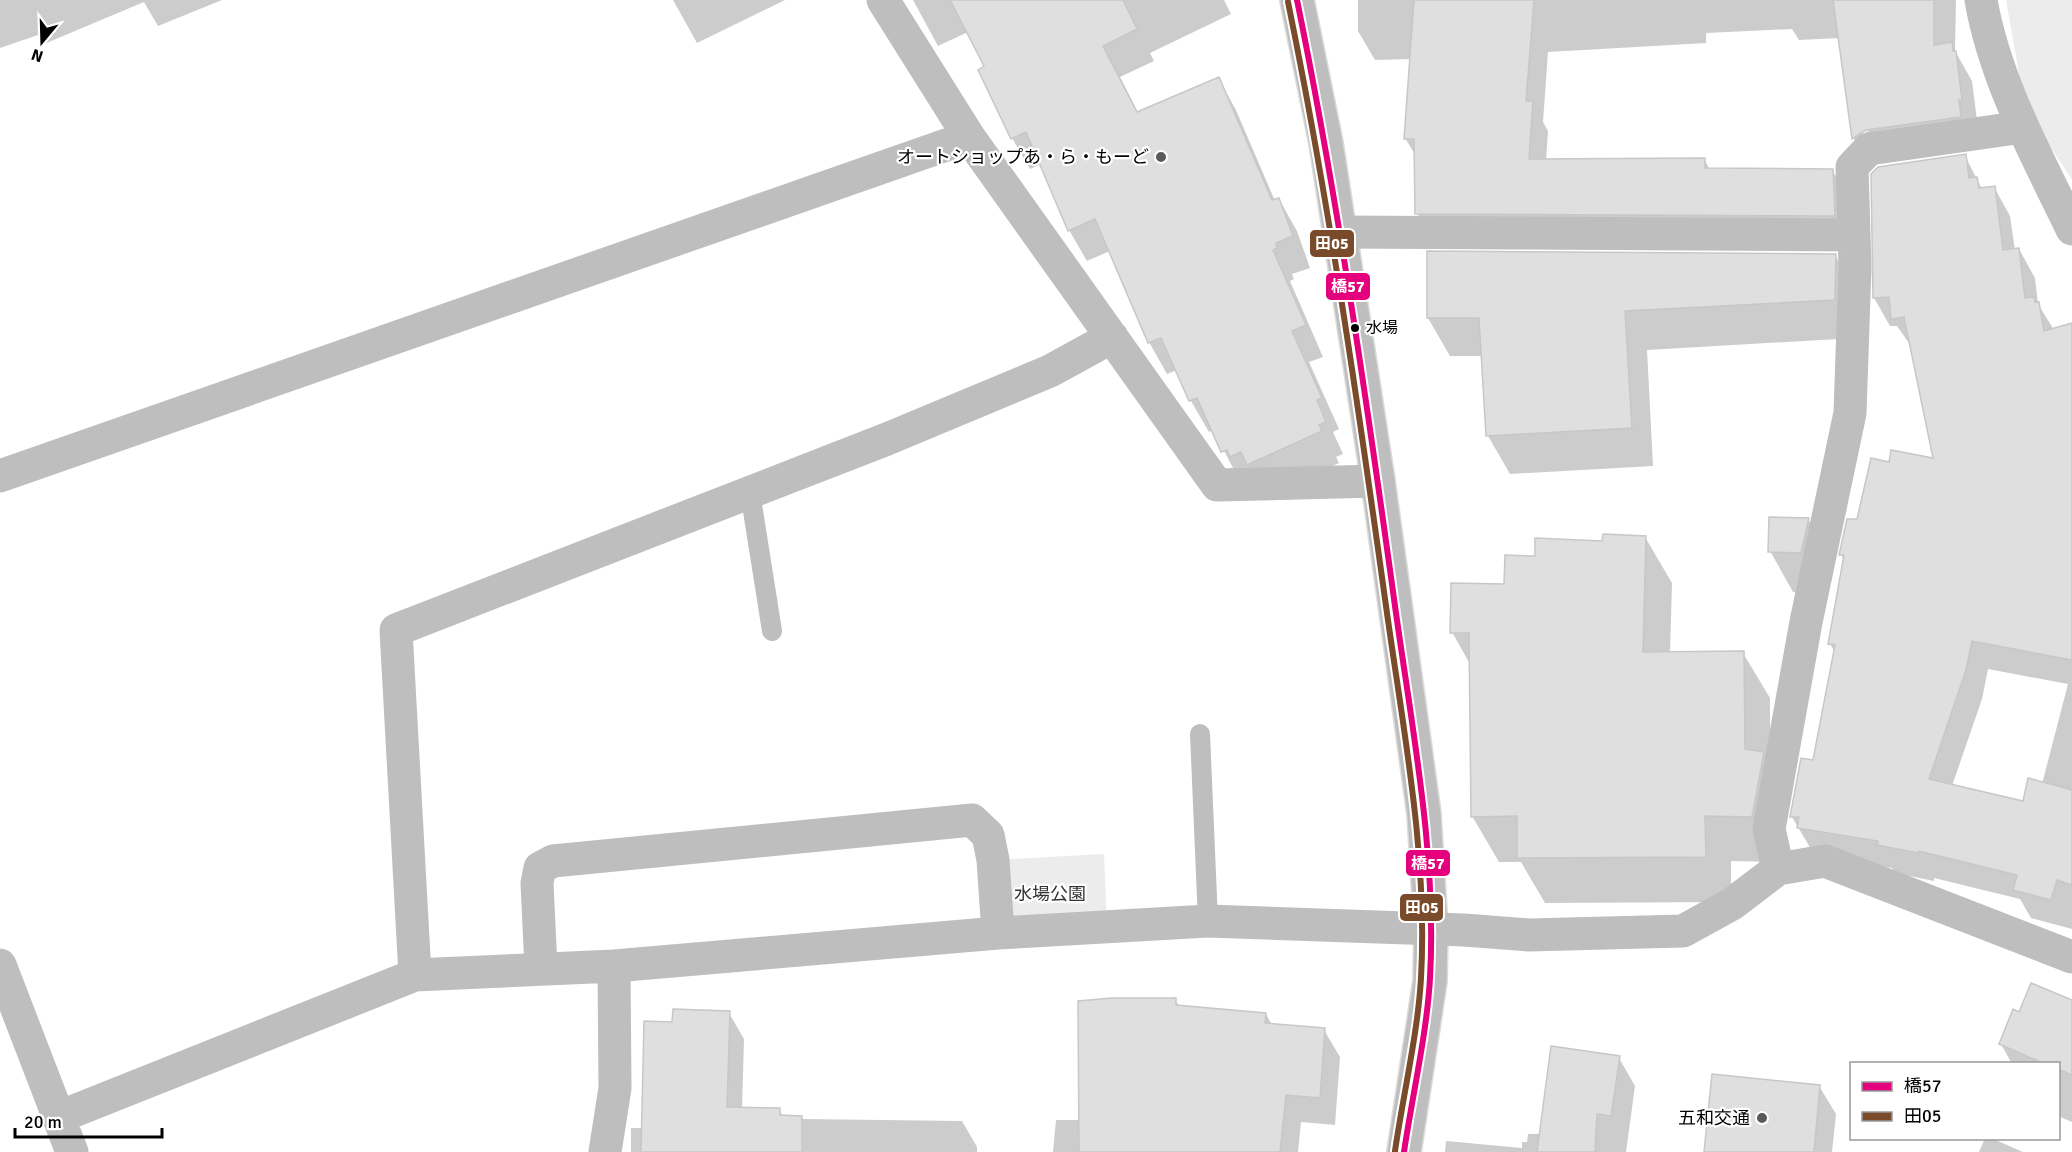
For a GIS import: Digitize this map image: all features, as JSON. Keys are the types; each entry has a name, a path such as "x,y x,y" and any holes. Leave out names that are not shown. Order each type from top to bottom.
{"street":[{"path":"883,0 969,137 1217,485 1378,481"},
{"path":"1297,0 1326,143 1378,481 1424,814 1431,929 1430,981 1404,1152"},
{"path":"1981,0 1986,30 2023,127 2072,229"},
{"path":"1778,869 1768,829 1806,622 1850,413 1855,267 1852,167 1869,148 2023,127"},
{"path":"0,476 969,137"},
{"path":"1339,232 1853,235"},
{"path":"415,975 396,630 750,492 1050,371 1112,337"},
{"path":"541,968 537,884 540,868 553,861 972,820 988,835 993,860 998,933"},
{"path":"59,1117 415,975 614,966 998,933 1208,921 1529,935 1683,931 1732,904 1778,869 1825,861 2072,957"},
{"path":"0,965 72,1152"},
{"path":"605,1152 615,1088 614,966"}],"lane":[{"path":"750,492 772,631"},
{"path":"1200,734 1208,921"}],"green space":[{"path":"2006,0 2072,0 2072,180 2025,108"},
{"name":"水場公園","path":"1104,854 1107,928 998,933 993,860"}],"building":[{"path":"950,0 1123,0 1137,29 1103,46 1137,112 1219,77 1272,200 1279,198 1293,236 1276,243 1277,248 1273,250 1306,325 1292,331 1322,398 1317,400 1326,422 1319,425 1322,431 1247,465 1241,452 1230,457 1227,450 1221,452 1197,398 1189,401 1161,338 1148,343 1095,219 1068,231 1026,132 1011,139 978,70 984,66"},
{"path":"1414,0 1534,0 1526,101 1533,101 1529,159 1705,158 1705,168 1833,169 1835,216 1415,214 1414,139 1404,139"},
{"path":"1833,0 1934,0 1934,45 1952,42 1953,51 1956,51 1962,100 1959,100 1961,117 1866,130 1852,139"},
{"path":"1966,154 1969,178 1977,177 1979,188 1995,186 2003,250 2019,248 2025,298 2034,297 2035,302 2039,302 2044,331 2072,323 2072,660 1972,641 1966,670 1929,779 2023,801 2028,778 2072,790 2072,885 2057,880 2051,900 2013,890 2017,875 1919,851 1918,853 1877,845 1878,841 1797,828 1799,817 1790,817 1801,758 1813,760 1835,645 1828,644 1844,555 1839,555 1847,519 1857,519 1871,458 1889,462 1891,450 1933,458 1904,317 1891,319 1889,297 1873,298 1871,174 1878,167"},
{"path":"1427,251 1836,254 1835,300 1625,311 1632,428 1486,436 1479,318 1427,318"},
{"path":"1769,517 1809,518 1801,553 1768,552"},
{"path":"1603,534 1646,536 1643,652 1744,651 1745,749 1764,752 1752,817 1705,816 1706,857 1517,858 1517,816 1471,817 1469,633 1450,633 1451,583 1504,584 1505,555 1535,556 1535,538 1602,541"},
{"path":"2031,983 2072,1000 2072,1075 2060,1070 2060,1062 2040,1062 1999,1044 2013,1009 2019,1012"},
{"path":"1112,998 1176,998 1176,1005 1266,1013 1265,1023 1325,1028 1320,1098 1286,1095 1280,1152 1079,1152 1078,1001"},
{"path":"673,1009 730,1011 727,1107 780,1108 780,1115 802,1116 802,1152 641,1152 644,1021 672,1022"},
{"path":"1551,1046 1620,1056 1611,1116 1597,1114 1595,1152 1537,1152"},
{"name":"五和交通","path":"1712,1074 1820,1085 1814,1152 1704,1152"}],"transit line":[{"name":"橋57","path":"1297,0 1326,151 1351,302 1422,792 1430,885 1430,978 1423,1043 1404,1152"},
{"name":"田05","path":"1288,2 1317,152 1342,303 1406,745 1417,838 1421,885 1421,978 1414,1042 1395,1151"}],"place":[{"name":"オートショップあ・ら・もーど","path":"1161,157"},
{"name":"水場","path":"1355,328"},
{"name":"五和交通","path":"1762,1118"}]}
